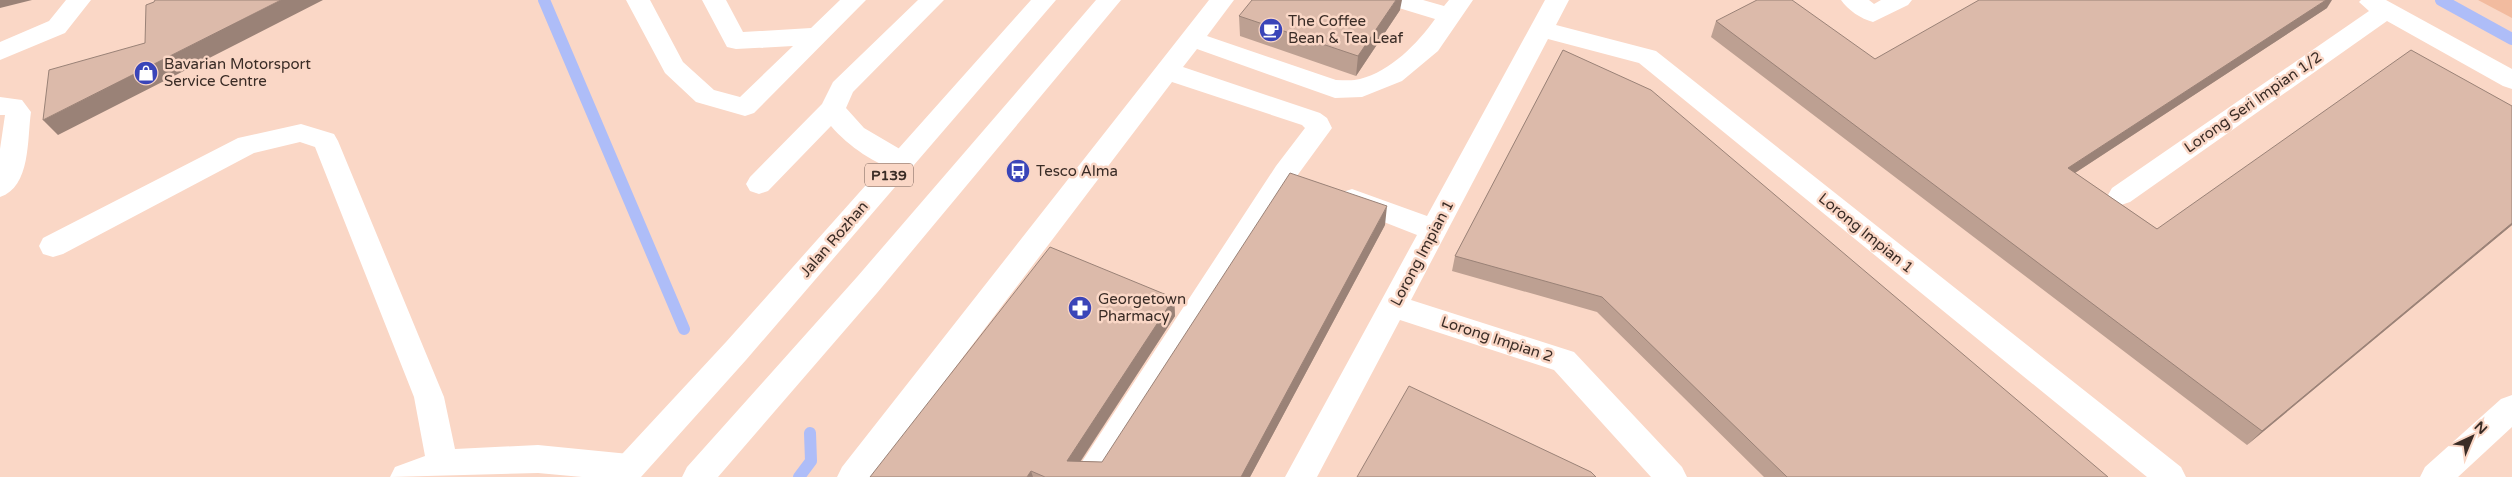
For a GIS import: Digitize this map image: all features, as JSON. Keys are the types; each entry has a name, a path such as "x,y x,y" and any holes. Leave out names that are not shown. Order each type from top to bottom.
{"street":[{"path":"0,52 57,27 79,0"},
{"path":"638,0 674,67 705,96 745,108 854,0"},
{"path":"714,0 736,41 818,36"},
{"path":"759,184 833,109 842,88 932,0"},
{"name":"Jalan Rozhan","path":"633,474 736,351 1044,0"},
{"path":"698,477 867,285 1109,0"},
{"path":"853,477 1222,0"},
{"path":"1192,39 1335,89 1362,88 1393,75 1428,45 1456,8 1397,0"},
{"name":"Lorong Impian 1","path":"1301,477 1557,0"},
{"path":"1853,0 1873,14 1900,0"},
{"path":"2377,5 2512,80"},
{"name":"Lorong Seri Impian 1/2","path":"2121,195 2377,5"},
{"name":"Lorong Impian 1","path":"1542,29 1647,57 2170,477"},
{"path":"1088,477 1285,173 1319,128 1318,124 1311,119 1167,71"},
{"path":"0,106 14,106 18,112 9,178 0,186"},
{"path":"833,109 843,125 861,142 901,162"},
{"path":"53,246 247,145 301,133 325,142 429,397 442,463"},
{"path":"1285,173 1434,230"},
{"name":"Lorong Impian 2","path":"1393,306 1564,361 1670,477"},
{"path":"2436,477 2512,408"},
{"path":"406,477 442,463 633,474"}],"shaded area":[{"path":"2478,0 2512,0 2512,18"}],"building":[{"path":"155,0 281,0 43,120 49,70 145,43 146,5"},
{"path":"1252,0 1396,0 1358,56 1239,16"},
{"path":"1757,0 1792,0 1875,59 1979,0 2326,0 2068,168 2157,229 2411,50 2512,106 2512,223 2262,431 1716,21"},
{"path":"1563,50 1651,90 2108,477 1787,477 1602,297 1455,256"},
{"path":"1290,173 1387,206 1241,477 1045,477 1031,471 1027,477 870,477 1050,247 1174,298 1067,461 1102,462"},
{"path":"1409,386 1591,472 1596,477 1357,477"}],"waterway":[{"path":"544,0 684,329"},
{"path":"2441,0 2512,39"},
{"path":"799,477 811,461 810,433"}],"place":[{"name":"The Coffee Bean & Tea Leaf","path":"1271,30"},
{"name":"Bavarian Motorsport Service Centre","path":"146,73"},
{"name":"Tesco Alma","path":"1018,171"},
{"name":"Georgetown Pharmacy","path":"1080,308"}]}
